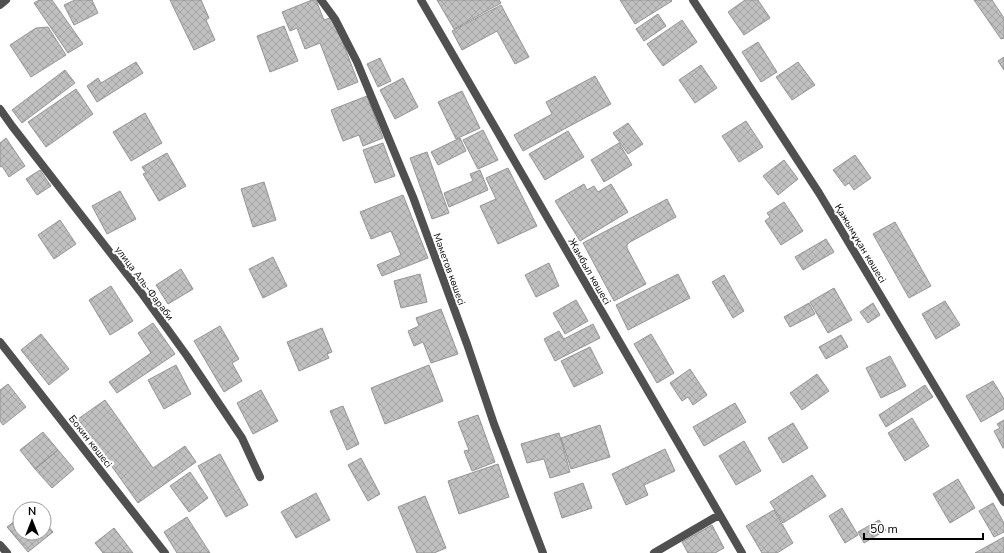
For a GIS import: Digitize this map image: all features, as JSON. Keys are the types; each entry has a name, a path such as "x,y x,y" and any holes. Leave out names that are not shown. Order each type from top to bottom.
{"street":[{"path":"0,5 6,0"},
{"name":"Мәметов көшесі","path":"321,0 335,19 357,62 413,197 497,431 543,553"},
{"name":"Жамбыл көшесі","path":"421,0 742,553"},
{"name":"Қажымұқан көшесі","path":"693,0 819,193 1004,502"},
{"name":"улица Аль-Фараби","path":"0,109 187,356 242,438 260,477"},
{"name":"Бокин көшесі","path":"0,342 165,553"},
{"path":"654,553 719,514"},
{"path":"0,546 7,553"}],"building":[{"path":"39,0 52,0 83,44 68,53 34,3"},
{"path":"75,0 92,0 98,13 74,25 64,5"},
{"path":"170,0 201,0 209,18 206,20 215,40 194,50"},
{"path":"312,0 316,0 324,20 333,17 358,82 338,90 320,43 305,49 297,28 290,31 282,12"},
{"path":"437,0 499,0 501,3 454,29"},
{"path":"620,0 671,0 672,1 635,24"},
{"path":"745,0 758,0 770,18 744,35 728,12"},
{"path":"974,0 992,0 1004,18 1004,38 1001,39"},
{"path":"501,5 529,57 515,64 497,31 462,50 452,31"},
{"path":"658,14 666,26 644,41 636,29"},
{"path":"682,20 697,42 663,66 647,44"},
{"path":"284,26 298,61 270,72 257,36"},
{"path":"48,27 66,55 31,77 10,45 36,28"},
{"path":"758,42 777,72 761,82 742,52"},
{"path":"1004,57 1004,70 998,61"},
{"path":"380,58 391,81 378,87 367,64"},
{"path":"136,62 143,73 97,102 87,86 98,78 101,83"},
{"path":"798,62 815,85 792,100 776,77"},
{"path":"701,65 717,88 695,103 679,80"},
{"path":"65,70 75,83 22,123 12,110"},
{"path":"595,76 611,104 523,151 514,135 552,114 546,102"},
{"path":"403,78 418,107 395,119 380,90"},
{"path":"76,89 93,114 46,147 28,122"},
{"path":"462,91 480,128 456,139 438,102"},
{"path":"367,96 383,138 363,146 359,135 343,141 331,110"},
{"path":"145,113 162,143 131,161 113,132"},
{"path":"746,121 763,147 739,162 722,136"},
{"path":"628,123 643,144 628,154 613,133"},
{"path":"483,130 498,160 478,169 463,140"},
{"path":"568,131 584,157 545,180 529,154"},
{"path":"6,138 25,166 9,177 2,166 0,167 0,143"},
{"path":"460,138 466,151 438,165 431,152"},
{"path":"383,143 395,176 375,183 363,150"},
{"path":"619,143 632,165 604,182 591,160"},
{"path":"427,152 449,213 432,219 410,158"},
{"path":"167,153 186,186 159,201 143,174 146,173 142,167"},
{"path":"855,155 871,178 854,190 849,183 845,186 833,170"},
{"path":"784,160 798,179 778,195 763,176"},
{"path":"508,168 537,226 498,244 480,206 496,199 486,178"},
{"path":"40,170 51,186 37,195 26,179"},
{"path":"480,170 488,190 449,207 444,193 473,181 470,174"},
{"path":"264,182 276,220 253,227 241,189"},
{"path":"584,184 587,190 594,186 598,192 611,184 628,212 580,241 555,201"},
{"path":"120,191 136,219 107,234 92,206"},
{"path":"403,195 428,258 382,276 377,265 401,255 391,231 371,239 360,212"},
{"path":"667,199 676,217 627,245 627,248 646,284 614,301 583,243"},
{"path":"784,202 803,231 781,245 765,221 770,217 767,213"},
{"path":"60,220 76,244 54,259 38,235"},
{"path":"895,222 931,286 909,298 873,234"},
{"path":"826,239 834,252 803,270 795,257"},
{"path":"273,257 287,286 263,298 249,269"},
{"path":"549,263 559,286 536,297 525,275"},
{"path":"181,269 193,289 168,304 156,285"},
{"path":"420,274 427,302 401,308 394,281"},
{"path":"678,274 690,298 628,330 616,305"},
{"path":"724,275 744,311 733,318 712,282"},
{"path":"111,286 133,321 110,335 89,300"},
{"path":"834,288 852,320 828,333 810,302"},
{"path":"576,300 588,321 565,334 553,313"},
{"path":"945,301 960,325 936,339 922,314"},
{"path":"809,303 815,314 790,327 784,317"},
{"path":"873,303 880,315 868,323 860,312"},
{"path":"441,309 458,354 431,363 423,342 414,346 408,331 419,326 416,318"},
{"path":"153,323 175,354 117,393 109,382 151,353 138,333"},
{"path":"593,324 600,338 555,361 544,339 559,331 564,339"},
{"path":"220,326 239,359 232,363 242,381 224,392 194,341"},
{"path":"322,328 332,352 327,354 329,358 299,371 287,342"},
{"path":"41,334 69,369 49,385 21,350"},
{"path":"651,334 674,373 657,383 634,344"},
{"path":"841,335 848,347 826,359 819,347"},
{"path":"590,347 603,373 574,387 561,361"},
{"path":"890,356 906,386 881,398 866,368"},
{"path":"176,365 191,394 164,409 148,380"},
{"path":"429,365 443,401 385,424 371,388"},
{"path":"690,369 707,395 693,405 688,397 682,401 670,383"},
{"path":"817,374 829,391 802,410 790,393"},
{"path":"993,381 1004,399 1004,409 981,422 966,396"},
{"path":"8,384 26,407 3,425 0,421 0,390"},
{"path":"925,385 933,397 886,427 879,415"},
{"path":"261,390 278,421 253,434 237,403"},
{"path":"105,400 153,468 185,446 196,462 138,503 78,419"},
{"path":"735,403 746,422 704,446 693,427"},
{"path":"343,406 359,444 347,450 330,411"},
{"path":"478,415 495,462 472,471 464,451 469,450 458,422"},
{"path":"912,418 929,446 905,461 888,433"},
{"path":"1004,420 1003,448 994,431 1000,428 997,424"},
{"path":"793,423 808,448 783,463 768,438"},
{"path":"600,425 610,457 571,469 561,438"},
{"path":"43,432 58,450 35,469 20,450"},
{"path":"559,433 570,472 550,478 544,459 527,463 521,444"},
{"path":"744,441 761,471 736,485 719,456"},
{"path":"665,449 675,471 644,485 648,495 626,505 612,474"},
{"path":"58,450 74,469 52,488 35,469"},
{"path":"220,454 248,505 226,517 198,466"},
{"path":"361,458 380,494 368,501 348,465"},
{"path":"498,464 509,497 459,514 448,481"},
{"path":"190,472 208,498 189,512 170,486"},
{"path":"812,475 826,496 783,523 770,502"},
{"path":"958,479 975,508 950,523 933,494"},
{"path":"583,483 592,508 562,518 554,493"},
{"path":"316,493 330,520 296,538 281,512"},
{"path":"425,496 446,548 434,553 417,553 398,507"},
{"path":"993,503 1004,523 1004,532 994,537 979,511"},
{"path":"842,508 858,535 845,543 829,516"},
{"path":"774,510 793,543 777,553 762,553 746,526"},
{"path":"187,517 210,553 177,553 164,532"},
{"path":"879,520 886,530 864,543 858,532"},
{"path":"12,523 12,533 7,527"},
{"path":"712,525 724,548 715,553 688,553 682,542"},
{"path":"114,528 133,553 103,553 95,543"},
{"path":"1004,537 1004,553 975,553"},
{"path":"19,541 42,541 28,552"}]}
